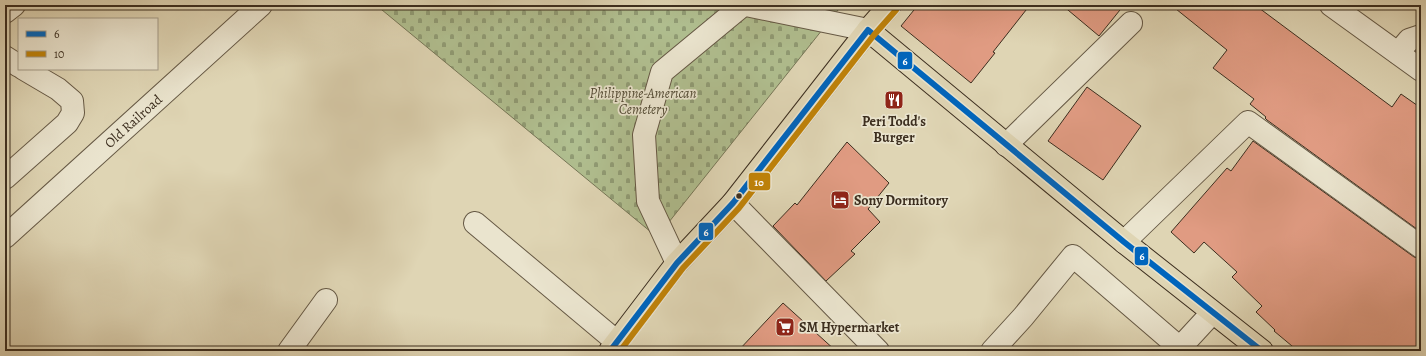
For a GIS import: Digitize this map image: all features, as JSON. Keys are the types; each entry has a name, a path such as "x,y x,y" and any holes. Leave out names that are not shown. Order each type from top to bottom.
{"main road":[{"path":"614,346 677,264 732,203 868,30 890,5"},
{"path":"868,30 1124,242 1262,351"}],"street":[{"path":"5,12 14,5"},
{"name":"Old Railroad","path":"5,237 261,5"},
{"path":"677,264 648,202 644,135 662,72 743,5"},
{"path":"746,5 868,30"},
{"path":"1331,5 1421,70"},
{"path":"1006,145 1131,23"},
{"path":"1398,53 1409,40 1421,36"},
{"path":"5,57 18,65"},
{"path":"5,178 67,123 73,113 72,101 58,90 26,70"},
{"path":"1124,242 1248,122 1421,247"},
{"path":"732,203 878,351"},
{"path":"475,222 614,346"},
{"path":"992,351 1023,317 1073,256 1178,349 1212,313"},
{"path":"289,351 326,300"}],"green space":[{"name":"Philippine-American Cemetery","path":"376,5 842,5 657,237"}],"building":[{"path":"918,5 1030,5 971,83 901,26"},
{"path":"1062,5 1124,5 1099,36"},
{"path":"1171,5 1255,5 1392,107 1401,94 1421,108 1421,232 1267,120 1265,118 1266,117 1250,104 1254,99 1213,68 1227,50"},
{"path":"1087,87 1141,126 1103,180 1048,141"},
{"path":"1253,141 1414,257 1421,259 1421,351 1298,351 1274,331 1275,330 1256,312 1262,306 1232,277 1237,272 1204,242 1194,253 1171,232 1227,168 1231,171"},
{"path":"847,142 889,183 868,209 880,222 851,251 855,254 826,281 773,226 795,203 797,205"},
{"name":"SM Hypermarket","path":"783,303 836,351 738,351"}],"transit line":[{"name":"10","path":"620,351 683,268 739,208 874,35 896,10"},
{"name":"6","path":"610,351 677,263 733,203 868,30 1124,242 1262,351"}],"place":[{"name":"Peri Todd's Burger","path":"894,100"},
{"name":"Sony Dormitory","path":"840,200"},
{"name":"SM Hypermarket","path":"785,327"}]}
